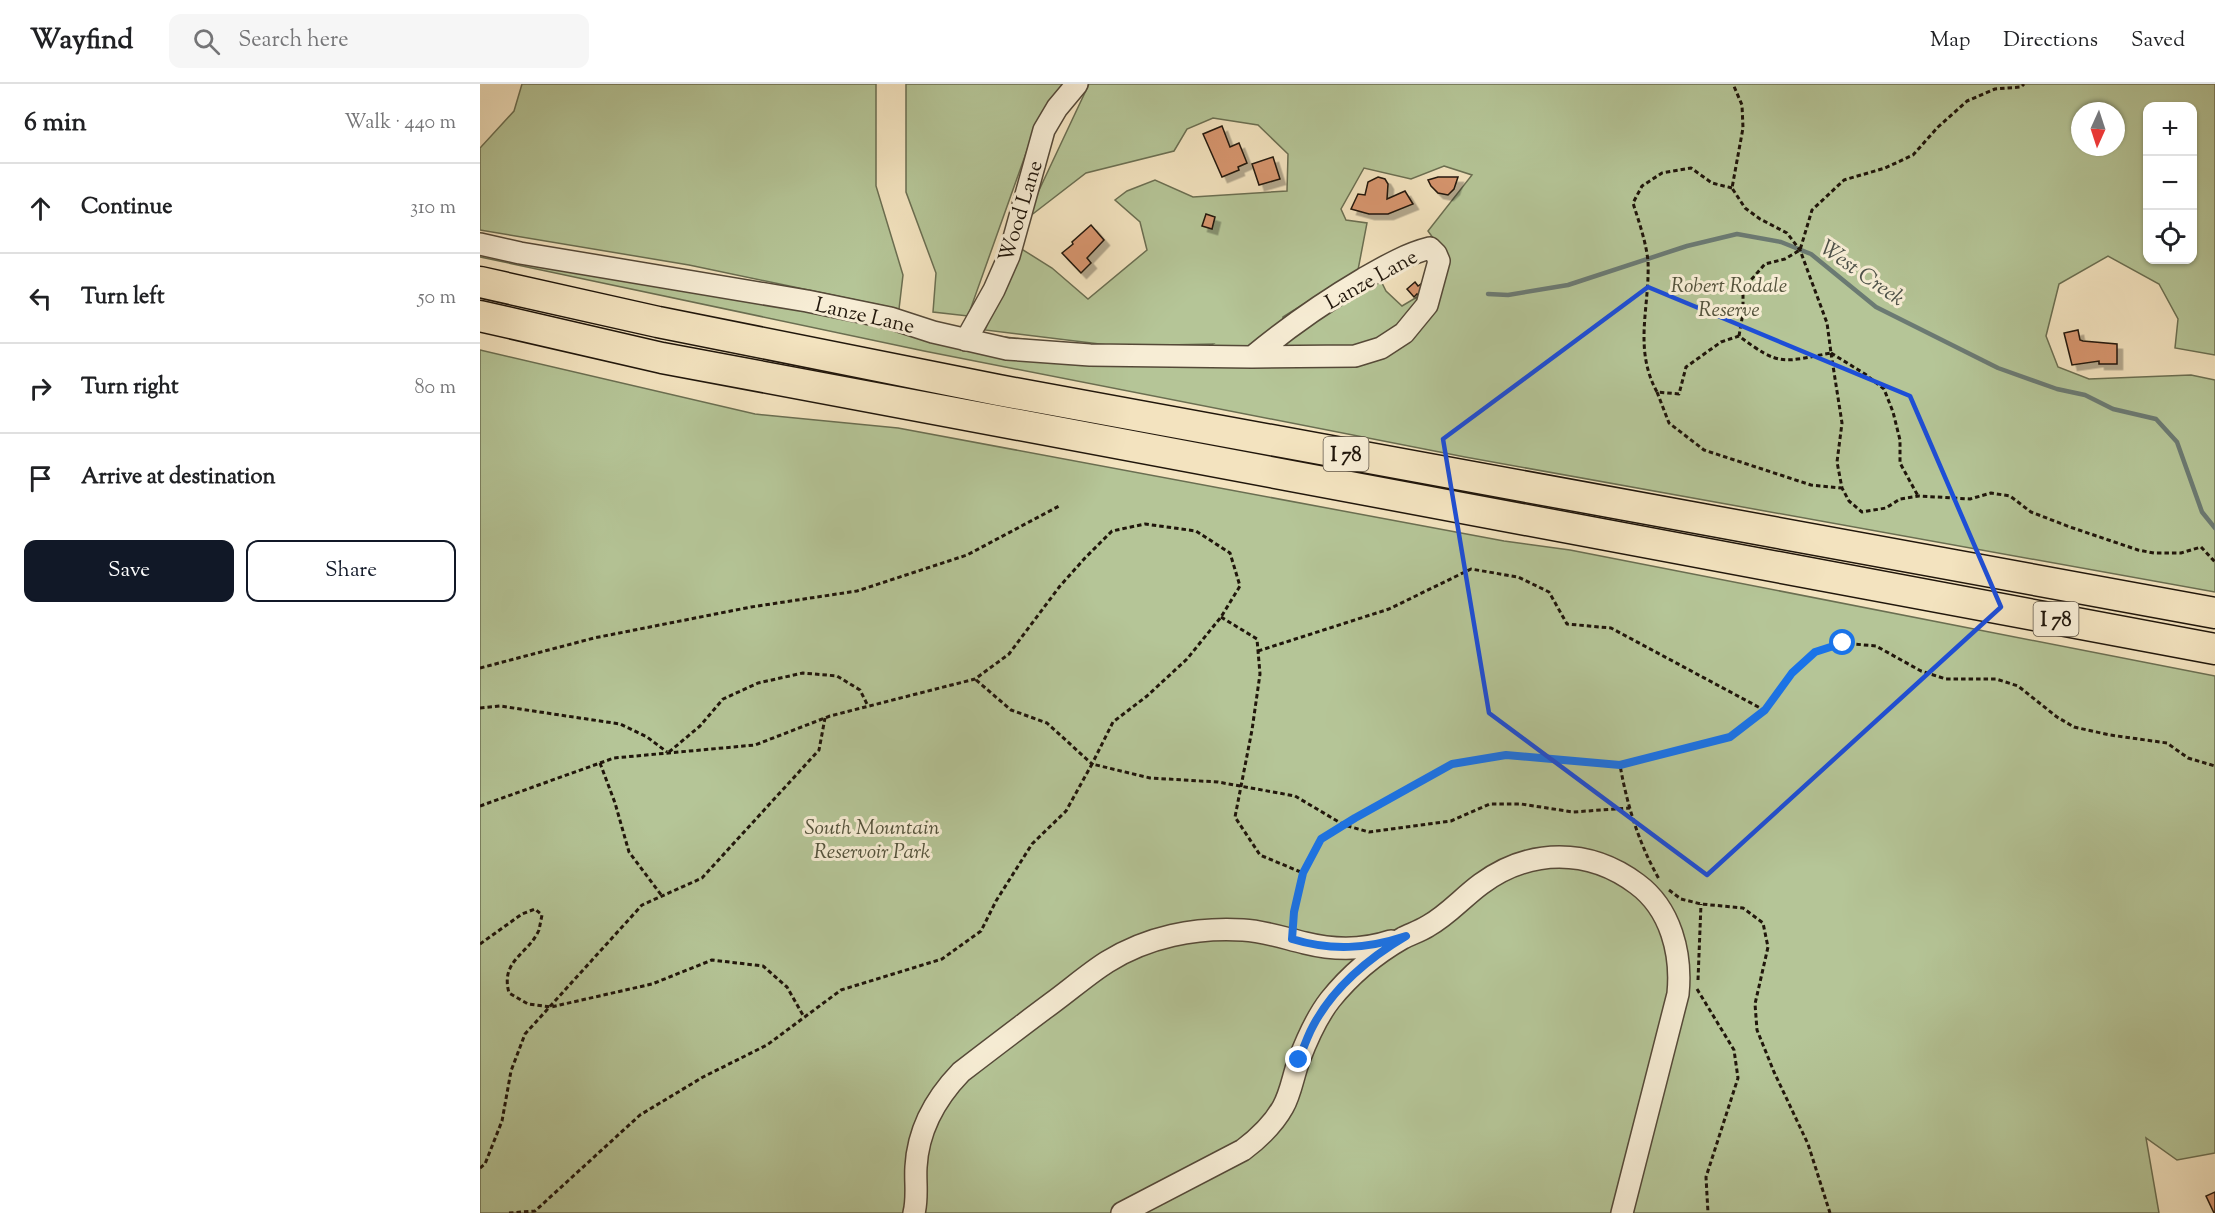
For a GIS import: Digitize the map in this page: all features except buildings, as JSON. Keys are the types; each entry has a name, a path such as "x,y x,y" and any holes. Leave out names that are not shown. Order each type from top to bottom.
{"highway":[{"name":"I 78","path":"480,282 658,322 998,390 2215,613"},
{"name":"I 78","path":"480,316 686,363 2215,650"}],"street":[{"name":"Wood Lane","path":"966,340 994,290 1009,256 1044,130 1077,84"},
{"name":"Lanze Lane","path":"480,244 531,255 807,301 890,318 1007,350 1090,355 1252,357 1355,356 1381,348 1404,333 1427,305 1439,261 1436,254 1430,248 1394,261 1307,315 1252,357"},
{"path":"914,1213 917,1151 932,1108 945,1089 961,1072 1106,962 1133,948 1184,932 1214,929 1245,930 1331,948 1361,947 1406,936 1427,927 1480,884 1519,864 1543,858 1566,856 1606,865 1641,886 1666,919 1679,957 1678,994 1622,1213"},
{"path":"1122,1213 1243,1150 1258,1139 1274,1122 1284,1106 1313,1026 1330,1000 1350,977 1374,957 1406,936"}],"path":[{"path":"1734,84 1742,105 1743,128 1732,188 1744,208 1787,233 1800,250 1827,323 1842,423 1838,462 1842,488 1849,501 1862,512 1886,508 1900,499 1919,496 1970,499 1991,493 2010,496 2031,512 2138,550 2154,553 2181,553 2201,547 2215,562"},
{"path":"1739,336 1743,314 1743,289 1765,264 1785,259 1800,250 1812,210 1844,180 1885,168 1913,155 1938,127 1967,101 1995,89 2021,87 2024,84"},
{"path":"1732,188 1712,183 1691,168 1662,173 1642,186 1633,203 1648,259 1644,315 1644,357 1648,376 1670,423 1704,450 1811,485 1842,488"},
{"path":"1657,392 1679,394 1686,367 1721,342 1739,336"},
{"path":"1739,336 1764,355 1783,362 1831,353 1884,388 1900,440 1900,463 1919,496"},
{"path":"480,668 594,638 751,607 857,591 967,555 1061,505"},
{"path":"480,806 614,758 755,745 825,718 975,679 1009,654 1066,579 1112,531 1144,524 1196,531 1230,553 1240,586 1221,617 1187,659 1147,696 1113,722 1066,812 1032,844 996,901 981,931 942,958 841,990 766,1045 703,1077 640,1114 535,1211 509,1213"},
{"path":"1258,651 1389,609 1471,569 1518,577 1548,592 1567,624 1611,628 1765,710"},
{"path":"1221,617 1257,639 1260,674 1235,817 1260,855 1303,873"},
{"path":"1292,939 1294,912 1303,873 1321,839 1452,764 1506,755 1620,765 1730,737 1765,710 1792,673 1815,652 1843,643 1876,646 1921,671 1946,679 1996,679 2018,686 2056,717 2074,727 2167,743 2188,758 2215,766"},
{"path":"668,753 700,726 723,699 758,683 803,673 837,676 860,690 868,706"},
{"path":"975,679 1011,710 1047,723 1092,764 1150,778 1218,782 1295,796 1344,825 1370,832 1451,821 1490,804 1521,804 1573,812 1630,808"},
{"path":"480,708 500,706 620,724 647,737 668,753"},
{"path":"480,1168 485,1164 502,1121 511,1071 525,1034 642,905 702,878 819,750 825,718"},
{"path":"600,763 615,803 629,852 662,896"},
{"path":"1620,765 1630,808 1645,855 1661,884"},
{"path":"1668,889 1681,899 1701,904 1743,908 1763,922 1768,947 1755,1004 1757,1030 1808,1144 1830,1213"},
{"path":"1701,904 1697,992 1714,1014 1734,1050 1738,1078 1706,1177 1708,1213"},
{"path":"480,944 522,914 535,909 542,915 539,929 532,941 511,965 506,981 509,993 528,1004 551,1007 652,984 712,960 763,966 787,987 804,1017"}],"highlighted area":[{"path":"1648,287 1910,396 2001,607 1707,875 1489,713 1443,439"}],"green space":[{"path":"522,84 876,84 876,186 903,275 899,309 689,265 480,230 480,148 514,111"},
{"path":"906,84 1063,84 1036,125 968,316 933,312 936,273 906,192"},
{"name":"Robert Rodale Reserve","path":"1089,84 2215,84 2215,355 2175,348 2178,319 2159,284 2108,256 2059,284 2046,336 2058,367 2089,379 2191,375 2215,380 2215,592 1465,457 924,351 480,257 480,248 971,333 1116,350 1202,351 1213,344 1116,346 985,330 1020,248 1052,268 1088,299 1147,250 1140,222 1115,200 1127,191 1155,180 1193,197 1287,191 1288,154 1258,125 1213,118 1187,129 1174,151 1086,173 1025,220","holes":["1444,166 1472,175 1428,231 1448,259 1444,281 1402,306 1386,291 1379,277 1282,342 1283,317 1358,270 1367,223 1346,220 1341,209 1364,168 1411,179"]},
{"name":"South Mountain Reservoir Park","path":"480,350 755,414 898,428 1504,541 1570,550 2215,676 2215,1153 2177,1160 2146,1138 2159,1213 480,1213"}],"waterway":[{"name":"West Creek","path":"1488,294 1508,295 1568,285 1687,246 1737,234 1781,242 1811,254 1876,307 1998,368 2057,389 2085,395 2113,409 2156,419 2177,442 2202,512 2215,528"}],"route":[{"path":"1299,1060 1313,1026 1330,1000 1350,977 1374,957 1406,936 1361,947 1331,948 1292,939 1294,912 1303,873 1321,839 1452,764 1506,755 1620,765 1730,737 1765,710 1792,673 1815,652 1843,643"}]}
